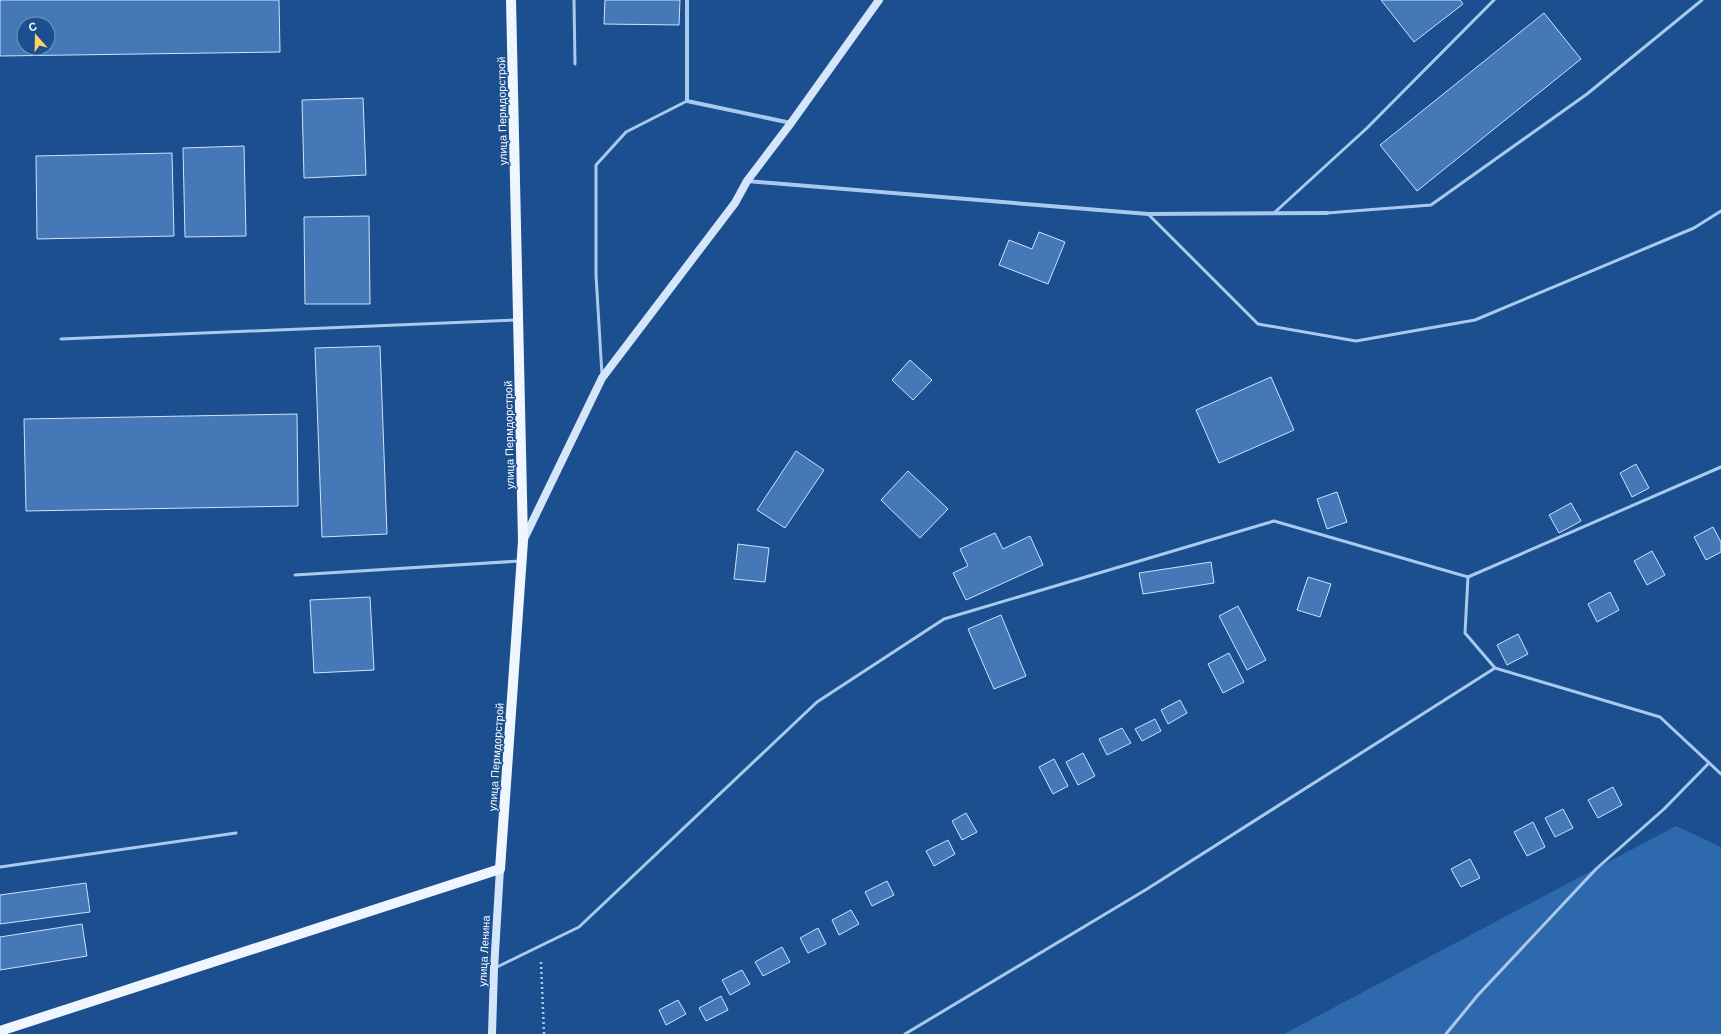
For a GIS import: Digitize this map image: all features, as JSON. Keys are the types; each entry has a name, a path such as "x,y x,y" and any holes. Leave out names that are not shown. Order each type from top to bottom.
{"main road":[{"name":"улица Пермдорстрой","path":"500,869 523,541 511,0"},
{"path":"0,1031 500,869"}],"street":[{"path":"687,0 687,101 791,123"},
{"path":"523,541 602,378 734,203 747,181 791,123 879,0"},
{"path":"747,181 1148,214 1327,213"},
{"name":"улица Ленина","path":"492,1034 500,869"}],"lane":[{"path":"574,0 575,64"},
{"path":"1274,213 1367,128 1494,0"},
{"path":"1327,213 1431,205 1587,94 1702,0"},
{"path":"602,378 596,275 596,165 626,132 687,101"},
{"path":"1148,214 1258,324 1356,341 1475,320 1694,228 1721,211"},
{"path":"61,340 518,320"},
{"path":"494,969 579,927 817,702 944,618 1274,521 1468,577 1721,467"},
{"path":"295,575 522,561"},
{"path":"1468,577 1465,633 1495,668 1660,717 1721,774"},
{"path":"904,1034 1147,889 1495,668"},
{"path":"1446,1034 1478,995 1596,869 1664,809 1709,763"},
{"path":"0,867 236,833"}],"path":[{"path":"540,946 544,1034"}],"shaded area":[{"path":"1676,826 1721,847 1721,1034 1284,1034"}],"building":[{"path":"0,0 279,0 280,52 56,55 56,16 16,16 16,56 0,56"},
{"path":"605,0 680,0 679,25 604,24"},
{"path":"1381,0 1460,0 1463,4 1414,42"},
{"path":"1544,13 1581,59 1417,191 1380,145"},
{"path":"363,98 366,175 304,178 302,100"},
{"path":"244,146 246,236 185,237 183,148"},
{"path":"172,153 174,236 37,239 36,156"},
{"path":"369,216 370,304 305,304 304,217"},
{"path":"1039,232 1065,242 1048,284 999,265 1009,240 1032,249"},
{"path":"380,346 387,534 322,537 315,348"},
{"path":"910,360 932,380 913,400 892,380"},
{"path":"1271,377 1294,430 1219,463 1196,410"},
{"path":"297,414 298,506 26,511 24,419"},
{"path":"796,451 824,470 785,528 757,510"},
{"path":"1636,464 1649,488 1632,497 1620,473"},
{"path":"908,471 948,509 920,538 881,500"},
{"path":"1337,492 1347,522 1327,529 1317,499"},
{"path":"1571,503 1581,521 1559,533 1549,515"},
{"path":"1713,527 1721,542 1721,552 1706,560 1694,537"},
{"path":"995,533 1003,549 1030,536 1043,565 966,600 953,573 968,566 960,549"},
{"path":"738,544 769,548 765,582 734,579"},
{"path":"1652,551 1665,575 1647,585 1634,561"},
{"path":"1211,562 1214,583 1143,594 1139,573"},
{"path":"1308,577 1331,584 1320,617 1297,610"},
{"path":"1610,592 1619,610 1597,622 1588,604"},
{"path":"370,597 374,670 314,673 310,600"},
{"path":"1238,606 1266,660 1247,670 1219,616"},
{"path":"1001,615 1026,676 994,689 968,629"},
{"path":"1518,634 1528,654 1507,665 1497,645"},
{"path":"1229,653 1244,682 1223,693 1208,664"},
{"path":"1180,700 1187,713 1168,724 1161,710"},
{"path":"1155,719 1161,731 1142,741 1135,729"},
{"path":"1122,728 1131,743 1107,755 1099,739"},
{"path":"1083,753 1095,776 1078,785 1066,762"},
{"path":"1054,759 1068,786 1053,794 1039,767"},
{"path":"1613,787 1622,805 1598,818 1588,800"},
{"path":"1563,809 1573,828 1555,837 1545,818"},
{"path":"966,813 977,832 962,840 952,821"},
{"path":"1533,822 1545,847 1527,856 1514,832"},
{"path":"948,840 955,854 934,866 926,851"},
{"path":"1470,859 1480,878 1461,887 1451,869"},
{"path":"887,881 894,895 872,906 865,892"},
{"path":"86,883 90,912 0,924 0,895"},
{"path":"851,910 859,924 839,935 832,920"},
{"path":"82,924 87,956 0,970 0,937"},
{"path":"818,928 826,944 808,953 800,938"},
{"path":"782,947 790,962 763,976 755,962"},
{"path":"742,970 750,984 730,995 722,980"},
{"path":"721,996 728,1010 706,1021 699,1008"},
{"path":"678,1000 686,1014 666,1025 659,1010"}]}
